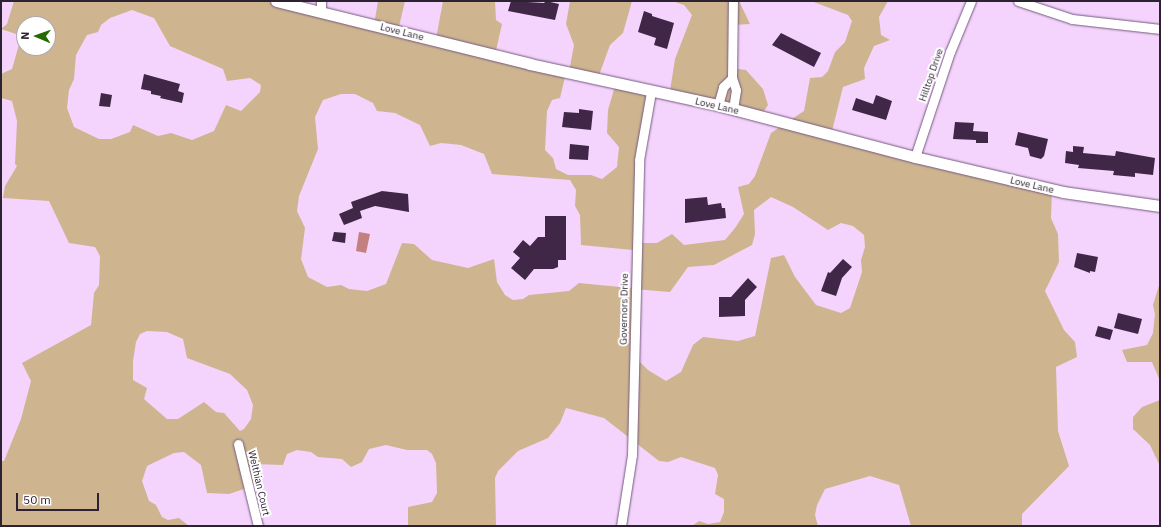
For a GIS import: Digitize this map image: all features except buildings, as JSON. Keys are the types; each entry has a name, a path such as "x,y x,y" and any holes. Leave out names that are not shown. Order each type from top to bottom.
{"street":[{"name":"Love Lane","path":"276,1 321,6 651,92 718,105 915,157 1063,192 1160,206"},
{"path":"733,1 732,78 736,90 733,109"},
{"name":"Hilltop Drive","path":"915,157 950,52 971,1"},
{"path":"1018,1 1072,19 1160,29"},
{"path":"718,105 723,87 732,78"},
{"name":"Governors Drive","path":"621,526 632,455 639,160 651,92"},
{"name":"Welthian Court","path":"238,444 258,526"}],"shaded area":[{"path":"14,1 272,1 374,25 378,1 405,1 398,31 436,39 443,1 495,1 496,20 502,24 495,55 566,73 560,98 552,100 547,111 545,150 553,158 556,169 568,175 591,175 602,179 617,167 619,147 607,133 608,110 615,86 647,93 637,162 637,243 657,243 672,234 684,245 725,240 735,228 744,214 738,187 749,184 755,176 771,133 804,111 810,78 822,77 828,71 835,52 845,42 852,21 848,15 811,1 888,1 879,17 881,35 890,40 874,46 864,68 865,79 843,87 832,131 1052,190 1051,218 1058,234 1059,262 1045,291 1064,330 1075,342 1077,357 1056,367 1058,431 1069,466 1022,514 1022,526 911,526 899,485 870,476 825,489 817,505 815,515 818,526 692,526 699,521 708,524 720,522 724,512 724,499 715,494 718,475 715,468 681,457 668,462 659,461 604,418 566,408 560,423 548,438 518,451 498,471 495,478 496,526 408,526 408,507 432,502 437,493 436,463 432,454 427,450 407,450 386,445 369,449 362,462 351,467 342,459 318,457 311,452 297,450 287,454 283,465 253,464 253,486 229,494 207,493 201,465 184,452 174,453 147,466 142,481 149,501 156,505 162,517 168,520 179,518 189,526 1,526 1,461 4,461 21,419 31,381 22,363 91,325 94,293 99,285 100,256 95,247 69,243 49,201 3,198 5,186 17,166 15,164 17,121 12,101 1,98 1,74 12,69 16,55 56,56 56,16 16,16 16,34 1,29 7,24","holes":["132,10 154,18 170,46 223,69 227,81 250,78 261,85 260,92 241,111 226,105 214,131 192,140 171,133 158,136 133,125 130,132 111,139 99,139 74,127 67,108 69,90 74,79 76,55 87,35 98,32 101,25 110,18","341,94 355,94 373,103 377,111 395,113 420,125 430,146 441,143 461,145 484,154 492,174 570,180 576,190 575,206 580,215 581,245 633,250 631,288 579,283 569,291 529,295 523,299 513,300 505,295 497,282 494,259 468,268 432,260 414,244 402,243 386,284 367,291 349,289 341,285 327,287 308,277 301,259 305,228 297,211 299,196 318,149 315,117 323,100","771,197 793,207 828,230 841,223 853,226 864,235 865,247 861,260 862,272 850,308 841,313 816,305 795,277 784,255 771,258 755,336 738,341 703,337 693,345 681,372 666,381 648,370 631,353 633,289 670,292 688,267 714,265 752,245 755,234 754,210","147,331 167,332 183,339 187,358 230,374 247,390 253,405 251,419 244,429 240,431 224,413 216,412 204,402 178,419 167,419 144,399 147,388 133,380 133,361 136,342 140,334"]},
{"path":"570,1 632,1 623,33 610,45 598,78 569,72 574,45 566,24"},
{"path":"672,1 739,1 750,24 734,25 731,68 746,70 763,89 768,105 758,120 669,97 675,59 692,15 684,5"},
{"path":"359,232 370,234 366,253 356,251"},
{"path":"1160,282 1160,381 1152,362 1127,362 1122,350 1147,345 1153,333 1155,314 1153,305"},
{"path":"1160,400 1160,466 1150,445 1133,429 1133,417 1142,407"}]}
